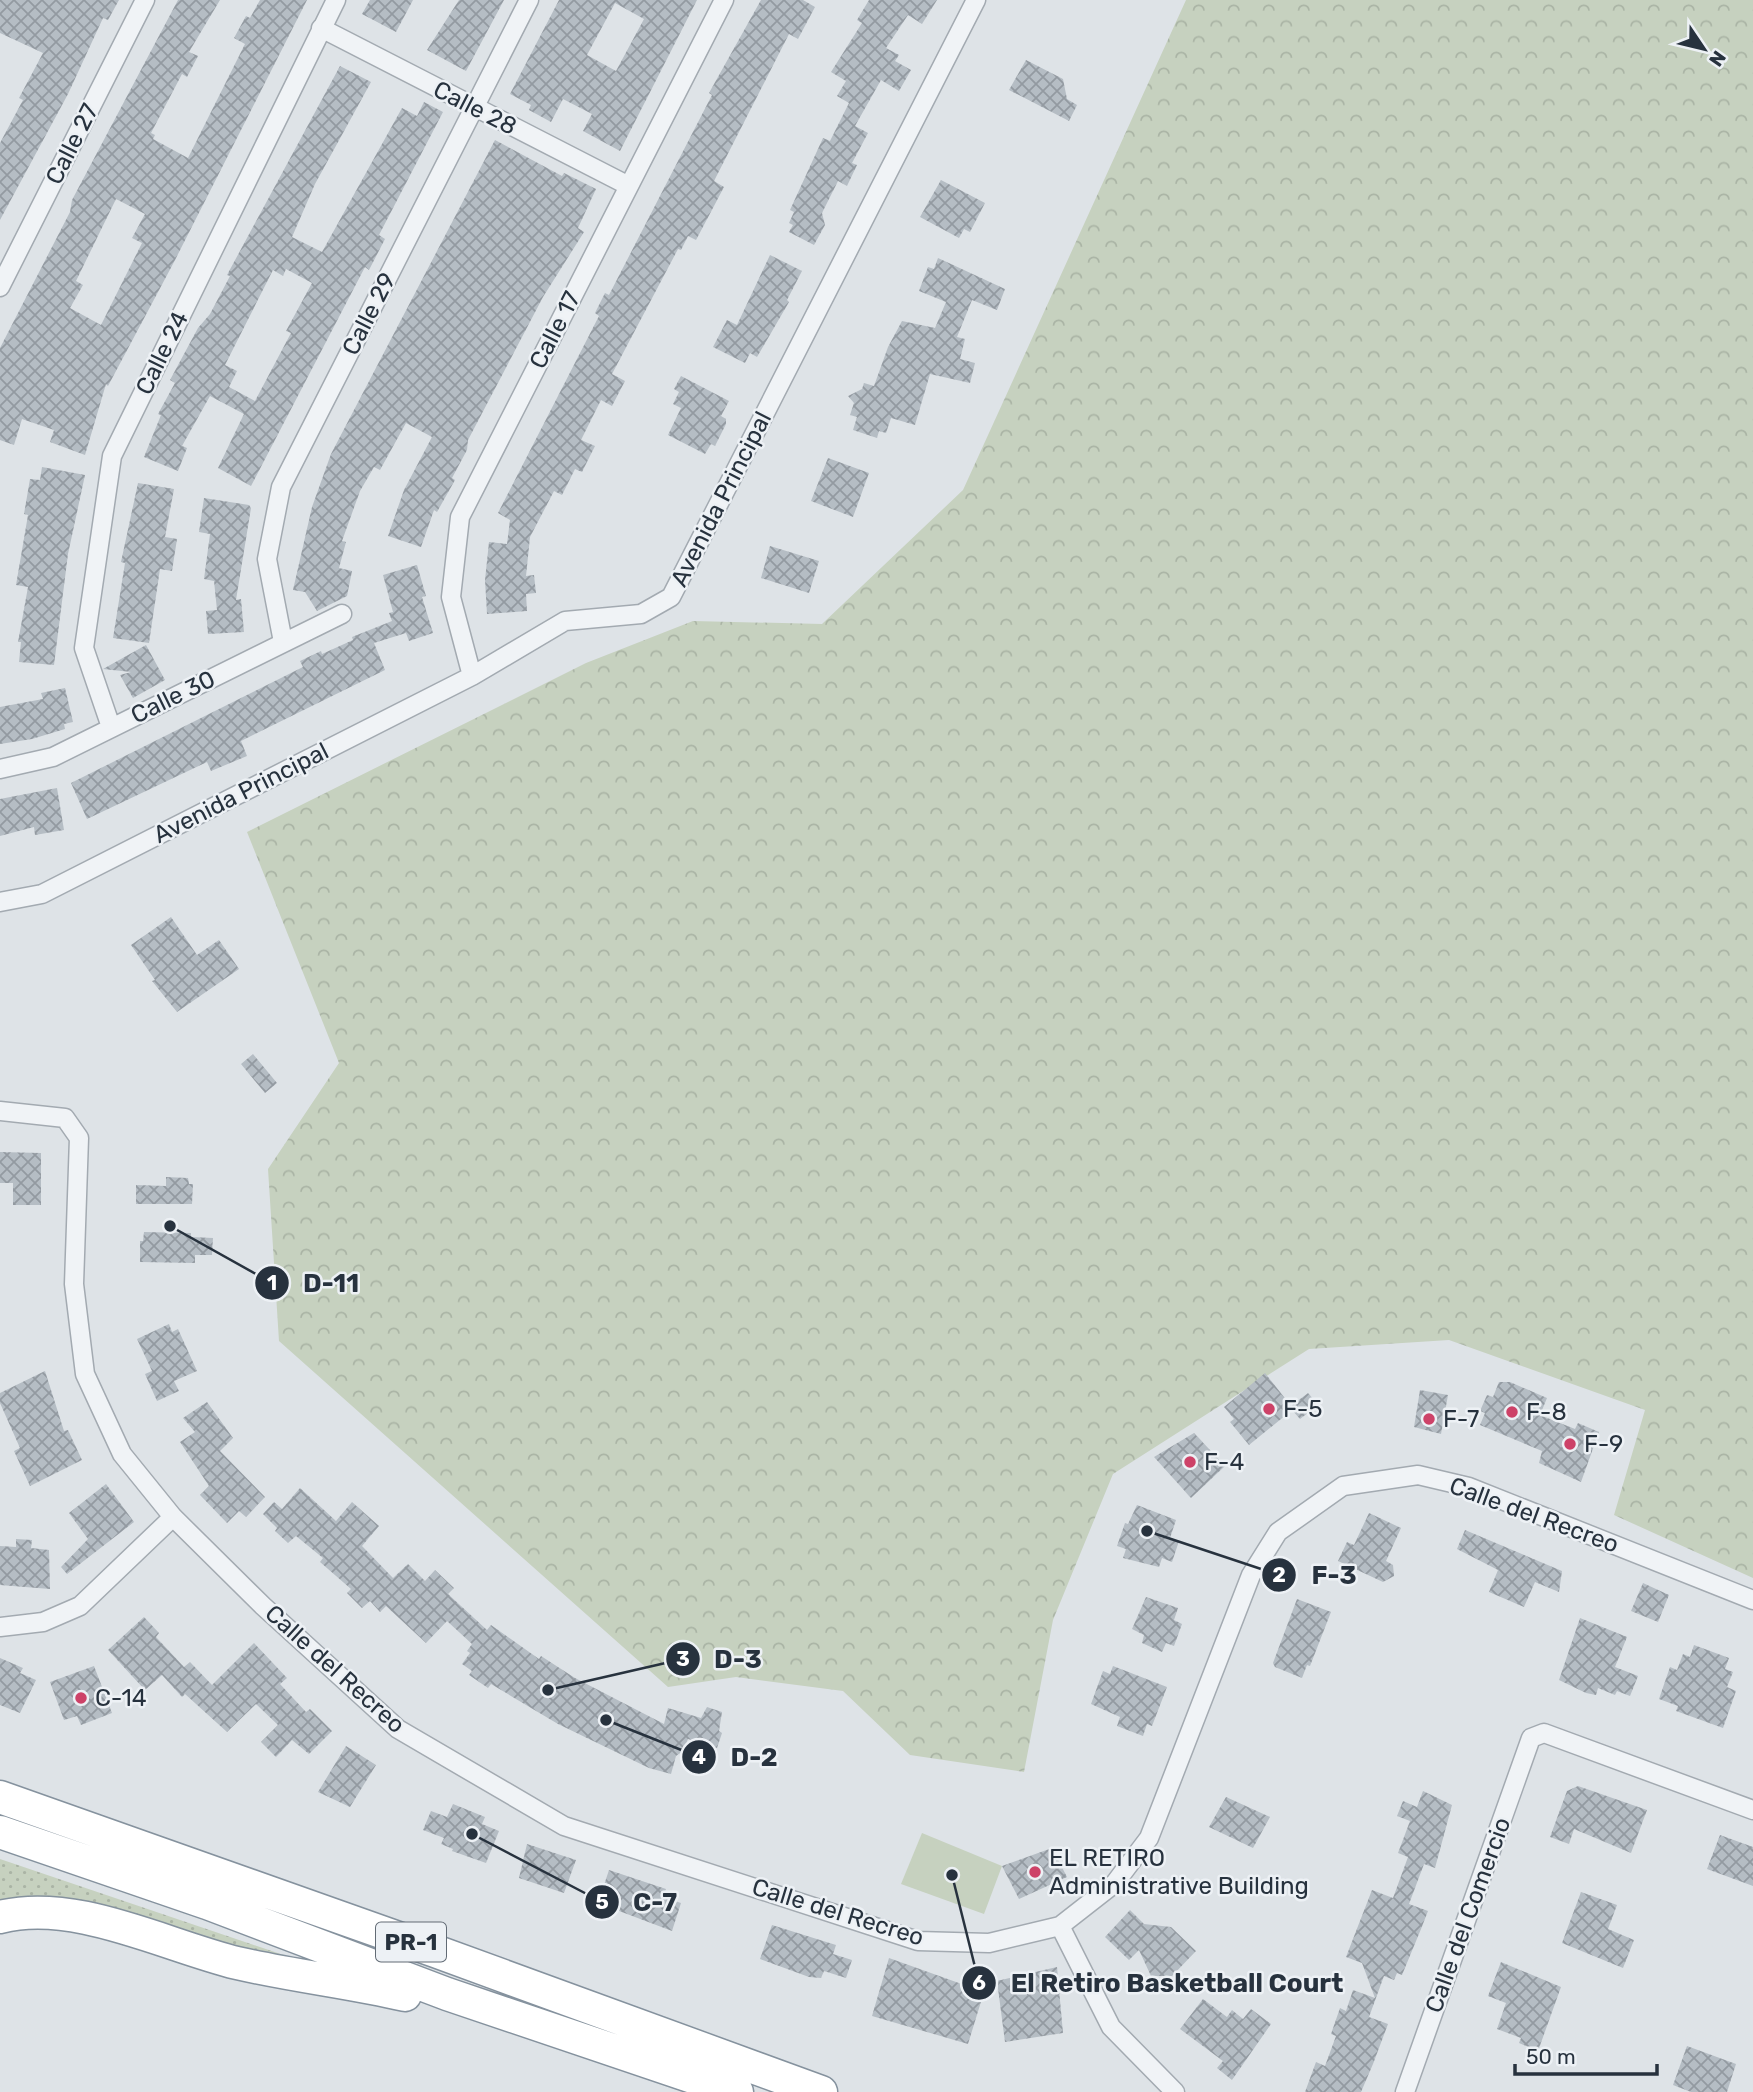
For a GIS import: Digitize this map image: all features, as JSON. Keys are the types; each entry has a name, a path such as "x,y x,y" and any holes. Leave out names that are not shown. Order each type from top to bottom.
{"highway":[{"name":"PR-1","path":"0,1797 435,1951 821,2092"},
{"name":"PR-1","path":"0,1832 206,1903 447,1994 737,2092"},
{"path":"0,1917 39,1912 73,1915 237,1963 370,1987 524,2020"}],"street":[{"name":"Calle 27","path":"0,288 145,0"},
{"name":"Calle 24","path":"111,727 84,648 111,456 335,0"},
{"name":"Calle 29","path":"283,642 267,559 281,487 529,0"},
{"name":"Calle 17","path":"471,676 451,597 460,517 724,0"},
{"name":"Avenida Principal","path":"0,902 42,894 471,676 565,621 640,614 671,597 976,0"},
{"name":"Calle 28","path":"321,28 629,186"},
{"name":"Calle 30","path":"0,769 53,757 342,614"},
{"name":"Calle del Recreo","path":"0,1111 65,1118 79,1138 74,1284 85,1374 122,1454 173,1517 263,1606 398,1730 564,1826 918,1941 989,1943 1060,1926 1115,1883 1149,1838 1251,1575 1278,1532 1343,1486 1418,1475 1469,1487 1753,1600"},
{"path":"0,1627 43,1622 80,1606 173,1517"},
{"name":"Calle del Comercio","path":"1405,2092 1531,1738 1544,1733 1753,1810"},
{"path":"1060,1926 1111,2027 1175,2092"}],"green space":[{"path":"1186,0 1753,0 1753,1578 1614,1515 1645,1410 1449,1340 1309,1349 1113,1474 1053,1620 1024,1772 910,1755 843,1691 736,1677 668,1687 279,1341 268,1169 339,1063 247,832 586,663 693,621 822,624 963,490"},
{"path":"922,1833 1002,1866 984,1914 901,1884"},
{"path":"0,1859 316,1966 0,1909"}],"building":[{"path":"0,0 119,0 108,20 103,18 68,94 0,220 0,143 23,100 19,98 43,53 0,33"},
{"path":"178,0 220,0 189,52 198,56 187,77 182,74 151,133 155,135 153,139 188,158 245,44 234,38 246,16 250,18 260,0 307,0 174,262 108,386 106,384 85,455 50,442 54,430 22,419 14,445 0,440 0,348 70,212 72,200","holes":["116,199 145,214 132,238 142,243 101,325 70,308 83,285 76,281"]},
{"path":"370,0 413,0 396,32 362,14"},
{"path":"459,0 504,0 466,71 427,50"},
{"path":"559,0 697,0 620,151 583,131 592,114 563,99 551,122 529,110 531,105 510,94","holes":["615,3 644,19 616,71 587,55"]},
{"path":"761,0 803,0 815,7 798,39 789,34 714,181 724,187 696,240 688,236 681,250 678,249 612,374 625,381 612,406 601,400 581,440 595,446 582,472 575,469 562,495 554,491 530,537 526,576 534,575 536,593 526,594 527,611 487,614 485,580 489,542 507,544 510,520 498,513 599,316 595,313 605,293 609,295 712,95 709,93"},
{"path":"869,0 937,0 922,24 908,15 886,48 899,55 895,61 911,70 899,91 881,80 855,126 868,133 852,163 857,165 847,186 838,181 822,213 825,225 814,245 789,232 793,225 789,223 794,212 790,210 823,138 830,141 849,103 837,96 846,81 831,72 862,23 857,20"},
{"path":"1026,60 1063,79 1067,99 1077,105 1069,121 1009,90"},
{"path":"340,66 371,82 315,184 292,237 322,252 402,108 417,116 424,102 443,112 379,235 385,239 369,270 365,267 251,486 218,468 244,414 210,396 182,446 187,448 178,471 144,457 161,415 158,414 175,383 170,380 198,328 210,314 230,276 227,275","holes":["286,269 312,283 286,331 291,333 255,401 229,387 237,371 225,365 273,270 283,276"]},
{"path":"495,140 562,176 564,173 596,189 578,228 584,232 543,297 468,440 467,450 452,478 455,480 437,512 434,510 421,547 388,536 404,490 432,437 406,423 380,470 374,467 360,491 342,541 346,542 339,568 352,571 347,596 317,611 305,592 293,590 312,507 331,454"},
{"path":"941,180 985,203 970,232 964,229 959,238 920,217"},
{"path":"770,255 802,271 787,300 789,302 757,357 750,353 745,363 713,347 727,320 737,325"},
{"path":"938,258 1005,289 997,310 972,300 957,337 965,339 960,359 975,363 970,383 930,374 915,425 891,418 886,433 879,431 877,438 853,430 857,417 850,415 854,403 848,396 862,389 864,383 874,386 888,347 902,321 935,328 946,302 919,291 928,267 934,269"},
{"path":"681,376 729,401 721,416 726,419 726,424 715,446 711,444 705,454 668,435 681,408 673,404 679,392 674,389"},
{"path":"828,458 869,473 853,517 811,501"},
{"path":"42,467 85,475 68,554 54,665 19,662 21,642 18,642 28,587 16,585 28,515 24,514 30,479 40,480"},
{"path":"138,483 174,489 165,537 177,539 172,571 160,569 149,643 113,638 125,563 121,562"},
{"path":"204,498 249,505 251,508 236,600 241,599 244,632 208,634 206,611 217,610 214,581 204,579 210,534 199,532"},
{"path":"770,546 819,561 809,593 761,578"},
{"path":"417,565 426,596 422,597 433,633 409,641 406,633 374,643 385,670 241,741 247,756 211,771 207,762 87,819 71,783 303,667 300,661 321,651 322,654 353,640 352,637 392,621 389,613 393,612 383,575"},
{"path":"146,645 165,680 133,698 120,675 131,672 103,669"},
{"path":"65,688 73,722 64,724 65,729 32,739 0,744 0,707 43,699 41,693"},
{"path":"57,788 64,830 35,835 34,827 0,836 0,799"},
{"path":"171,917 197,955 219,940 239,969 177,1012 152,981 155,980 131,945"},
{"path":"253,1054 277,1083 265,1093 241,1064"},
{"path":"0,1152 41,1153 41,1205 13,1205 13,1183 0,1183"},
{"path":"166,1177 188,1178 189,1184 193,1184 192,1204 136,1204 136,1185 166,1186"},
{"path":"144,1232 191,1233 191,1237 213,1238 212,1255 195,1255 195,1263 140,1262 140,1241 143,1241"},
{"path":"169,1324 172,1332 178,1329 197,1371 174,1381 179,1391 157,1401 145,1374 152,1371 137,1339"},
{"path":"45,1371 64,1431 68,1430 82,1460 30,1486 14,1451 20,1448 0,1403 0,1393"},
{"name":"F-5","path":"1265,1373 1291,1406 1308,1393 1318,1405 1300,1419 1292,1410 1249,1445 1230,1422 1234,1419 1224,1407"},
{"path":"1499,1382 1510,1382 1547,1398 1540,1415 1575,1429 1578,1423 1599,1432 1581,1482 1539,1463 1542,1451 1480,1425 1485,1413 1480,1411 1487,1395 1493,1397"},
{"name":"F-7","path":"1420,1390 1448,1395 1441,1434 1414,1427"},
{"path":"207,1402 233,1438 220,1451 265,1497 246,1517 239,1511 227,1523 200,1495 209,1486 180,1442 195,1432 183,1418"},
{"name":"F-4","path":"1194,1433 1225,1466 1191,1498 1154,1457"},
{"path":"106,1484 134,1522 67,1574 61,1567 88,1539 69,1513"},
{"path":"300,1488 336,1521 352,1502 379,1526 362,1546 393,1578 408,1564 425,1581 435,1570 454,1588 448,1594 487,1630 491,1625 539,1659 541,1656 575,1678 664,1724 668,1708 701,1718 707,1707 722,1712 719,1731 722,1733 717,1748 688,1739 683,1751 676,1756 671,1774 649,1768 558,1724 491,1684 488,1688 469,1675 472,1671 462,1664 470,1653 467,1651 472,1644 447,1621 426,1643 386,1606 380,1612 370,1601 362,1608 347,1593 351,1589 320,1562 323,1558 296,1536 288,1543 275,1531 277,1528 263,1514 274,1502 282,1509"},
{"path":"1137,1505 1176,1520 1170,1538 1179,1541 1172,1562 1162,1558 1159,1567 1123,1558 1126,1549 1117,1546 1125,1523 1128,1524"},
{"path":"1369,1513 1401,1528 1386,1561 1393,1565 1394,1576 1383,1582 1338,1561 1347,1542 1354,1545"},
{"path":"1465,1530 1562,1571 1559,1592 1535,1582 1524,1607 1489,1592 1498,1570 1457,1549"},
{"path":"16,1539 32,1540 31,1548 49,1550 50,1589 0,1585 0,1546 16,1547"},
{"path":"1643,1583 1669,1595 1658,1622 1631,1611"},
{"path":"1146,1597 1178,1608 1174,1620 1182,1624 1174,1646 1166,1643 1162,1652 1142,1643 1144,1635 1132,1629"},
{"path":"1297,1599 1331,1612 1310,1666 1307,1665 1302,1678 1275,1667 1273,1663"},
{"path":"144,1617 159,1633 156,1637 184,1667 190,1662 212,1685 254,1643 287,1678 280,1684 306,1712 310,1709 332,1731 309,1754 292,1740 276,1757 261,1742 278,1725 256,1704 227,1732 185,1694 182,1697 162,1675 145,1690 108,1650"},
{"path":"1580,1618 1627,1637 1615,1667 1638,1676 1630,1696 1617,1691 1615,1695 1598,1688 1596,1695 1586,1693 1559,1680"},
{"path":"1694,1645 1729,1658 1725,1669 1733,1672 1727,1687 1736,1691 1723,1728 1676,1711 1678,1706 1659,1699 1670,1667 1677,1670 1683,1654 1690,1657"},
{"path":"0,1658 23,1668 20,1673 36,1680 20,1713 0,1705"},
{"name":"C-14","path":"94,1666 112,1713 81,1725 77,1716 64,1720 50,1682"},
{"path":"1113,1666 1167,1687 1152,1726 1147,1724 1143,1736 1117,1726 1120,1717 1091,1704 1103,1671 1110,1674"},
{"path":"346,1746 376,1765 350,1807 318,1792"},
{"path":"1578,1786 1647,1810 1631,1853 1574,1829 1569,1844 1550,1837 1567,1791"},
{"path":"1423,1791 1452,1805 1435,1868 1424,1864 1409,1904 1428,1911 1421,1929 1402,1975 1397,1973 1394,1980 1384,1976 1369,2017 1388,2024 1373,2064 1361,2092 1305,2092 1316,2062 1325,2066 1336,2036 1331,2034 1340,2008 1346,2011 1353,1990 1375,1998 1362,1963 1346,1957 1372,1890 1393,1898 1408,1857 1398,1853 1410,1821 1397,1816 1403,1801 1417,1807"},
{"path":"1226,1797 1270,1817 1253,1848 1209,1827"},
{"path":"453,1804 485,1817 482,1824 499,1831 486,1863 452,1851 453,1849 441,1844 444,1838 423,1830 431,1811 447,1817"},
{"path":"1720,1835 1753,1847 1753,1886 1707,1869"},
{"path":"527,1844 576,1860 564,1893 519,1878"},
{"name":"EL RETIRO Administrative Building","path":"1052,1848 1067,1877 1019,1899 1002,1866"},
{"path":"609,1870 666,1889 663,1897 681,1903 672,1931 598,1903"},
{"path":"1581,1892 1617,1905 1608,1929 1634,1940 1623,1968 1562,1943"},
{"path":"1130,1910 1144,1924 1171,1927 1196,1951 1172,1976 1151,1976 1139,1950 1129,1960 1105,1937"},
{"path":"772,1925 836,1945 833,1954 852,1960 846,1978 824,1971 821,1978 809,1977 760,1959"},
{"path":"889,1958 984,1992 968,2044 872,2016"},
{"path":"1501,1962 1561,1987 1538,2051 1519,2043 1521,2038 1497,2029 1506,2003 1488,1996"},
{"path":"1057,1967 1063,2033 1005,2042 997,1981"},
{"path":"1203,1999 1227,2017 1232,2010 1243,2019 1251,2009 1271,2024 1232,2080 1217,2068 1223,2061 1180,2029"},
{"path":"1687,2046 1736,2064 1727,2092 1691,2092 1673,2085"}],"place":[{"name":"D-11","path":"170,1226"},
{"name":"F-5","path":"1269,1409"},
{"name":"F-8","path":"1512,1412"},
{"name":"F-7","path":"1429,1419"},
{"name":"F-9","path":"1570,1444"},
{"name":"F-4","path":"1190,1462"},
{"name":"F-3","path":"1147,1531"},
{"name":"D-3","path":"548,1690"},
{"name":"C-14","path":"81,1698"},
{"name":"D-2","path":"606,1720"},
{"name":"C-7","path":"472,1834"},
{"name":"EL RETIRO Administrative Building","path":"1035,1872"},
{"name":"El Retiro Basketball Court","path":"952,1875"}]}
